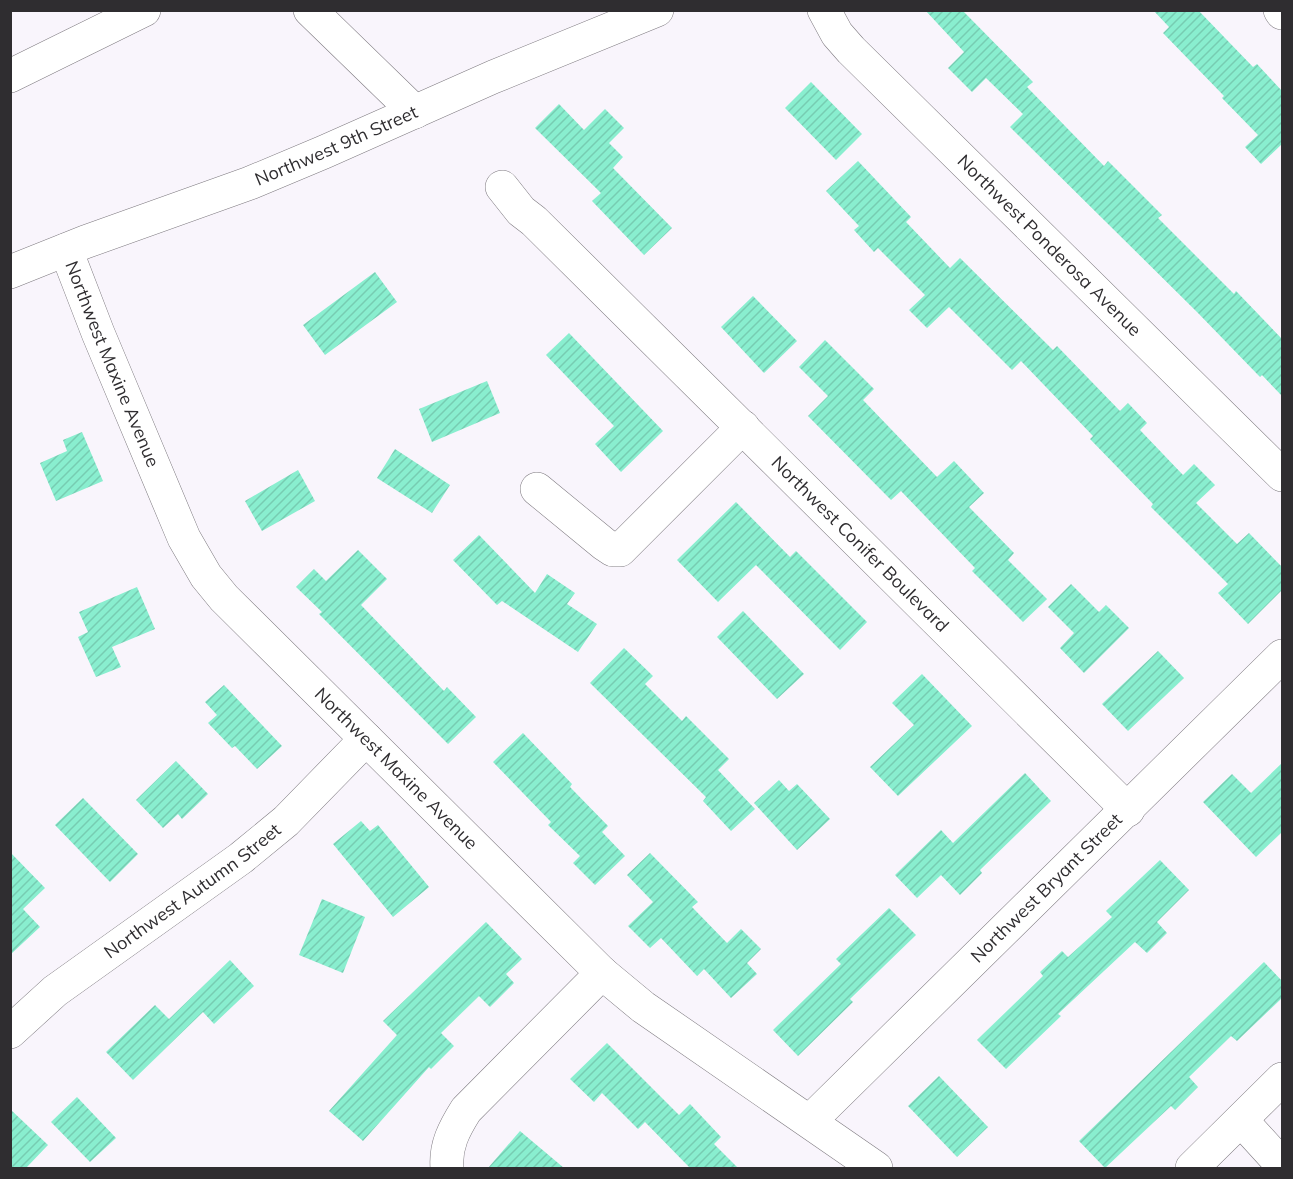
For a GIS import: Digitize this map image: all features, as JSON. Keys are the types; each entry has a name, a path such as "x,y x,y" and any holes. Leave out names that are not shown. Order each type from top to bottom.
{"main road":[{"path":"10,76 144,10"},
{"path":"310,10 415,112"},
{"name":"Northwest 9th Street","path":"10,272 250,183 523,65 657,10"},
{"name":"Northwest Ponderosa Avenue","path":"824,10 837,34 851,50 1282,475"},
{"name":"Northwest Conifer Boulevard","path":"502,187 521,211 743,427 1128,810"},
{"name":"Northwest Maxine Avenue","path":"66,250 98,333 184,538 206,576 224,598 602,973 644,1007 876,1168"},
{"path":"537,489 604,544 613,550 620,550 743,427"},
{"name":"Northwest Bryant Street","path":"810,1121 1282,656"},
{"name":"Northwest Autumn Street","path":"10,1032 55,991 241,858 286,821 366,739"},
{"path":"447,1168 446,1157 453,1132 466,1110 602,973"},
{"path":"1192,1168 1282,1079"},
{"path":"1241,1120 1282,1165"}],"building":[{"path":"925,10 962,10 1033,82 1027,87 1104,166 1108,161 1162,215 1158,218 1234,294 1236,291 1282,339 1282,396 1262,375 1260,377 1010,127 1023,114 986,78 972,92 948,68 964,52"},
{"path":"1153,10 1198,10 1253,67 1257,64 1282,91 1282,144 1261,164 1245,147 1258,135 1163,33 1169,27"},
{"path":"811,82 862,134 836,160 785,108"},
{"path":"559,104 584,130 605,109 624,128 609,143 623,157 613,168 672,228 644,255 592,201 601,193 535,128"},
{"path":"858,161 911,217 906,222 950,268 960,258 1053,350 1057,346 1120,411 1128,403 1147,423 1140,430 1183,475 1194,464 1215,485 1196,503 1237,544 1249,533 1282,567 1282,590 1248,624 1218,593 1228,584 1151,507 1153,504 1090,439 1093,436 1021,361 1012,370 949,307 927,328 909,310 925,295 878,248 874,252 854,230 859,226 826,191"},
{"path":"375,272 397,302 325,355 303,325"},
{"path":"753,296 797,341 764,373 721,327"},
{"path":"569,333 663,431 621,472 595,444 614,426 546,355"},
{"path":"825,340 874,389 863,400 937,477 954,461 984,493 969,507 1014,553 1008,560 1047,599 1023,622 972,571 975,568 901,491 891,500 808,416 828,396 799,367"},
{"path":"487,381 500,413 432,442 419,409"},
{"path":"82,432 103,481 56,501 40,463 67,451 63,440"},
{"path":"395,449 450,485 432,513 377,478"},
{"path":"298,470 315,501 262,531 245,501"},
{"path":"736,502 790,557 796,551 867,622 840,650 756,565 718,602 677,560"},
{"path":"479,535 535,593 547,574 575,593 567,604 597,624 578,652 502,601 497,605 453,560"},
{"path":"358,550 387,579 361,605 444,691 447,687 476,717 448,744 319,614 322,612 296,587 314,569 326,581"},
{"path":"1071,584 1099,612 1106,605 1129,628 1084,673 1060,648 1074,633 1048,607"},
{"path":"137,587 155,629 112,647 121,667 96,677 78,637 88,632 79,612"},
{"path":"743,611 804,674 777,699 717,637"},
{"path":"624,648 653,676 645,684 682,721 686,716 729,759 718,770 755,809 731,831 703,801 706,797 590,683"},
{"path":"1158,651 1184,678 1128,731 1102,704"},
{"path":"922,674 972,726 898,796 870,767 914,725 892,703"},
{"path":"224,685 282,746 257,769 235,746 232,748 208,723 217,715 205,702"},
{"path":"523,733 608,826 602,832 625,856 595,885 573,863 580,856 548,825 551,822 493,762"},
{"path":"176,761 208,794 182,819 178,814 163,828 136,800"},
{"path":"1282,763 1282,832 1256,857 1203,802 1232,774 1251,793"},
{"path":"1025,773 1051,801 980,870 982,873 960,895 941,875 917,898 895,875 941,830 953,843"},
{"path":"779,780 789,791 797,784 830,819 797,850 754,803"},
{"path":"83,798 138,854 110,882 55,825"},
{"path":"361,821 370,831 378,825 429,887 393,917 333,844"},
{"path":"10,852 45,888 23,909 40,927 10,955"},
{"path":"650,853 698,902 692,907 727,943 741,929 761,949 747,963 757,974 731,998 704,969 697,976 661,938 650,948 628,926 653,902 627,875"},
{"path":"1160,860 1189,890 1157,922 1167,933 1147,953 1135,942 1058,1014 1061,1016 1006,1069 977,1040 1043,976 1040,972 1062,951 1068,957 1112,917 1106,911"},
{"path":"322,899 365,917 343,973 299,955"},
{"path":"889,908 916,935 850,999 853,1002 798,1056 773,1030 841,964 836,959"},
{"path":"486,922 522,959 506,974 514,983 490,1007 479,996 441,1033 454,1046 431,1069 429,1067 363,1141 329,1111 397,1035 383,1021"},
{"path":"230,960 254,986 214,1024 203,1012 133,1080 106,1052 155,1005 169,1019"},
{"path":"1264,962 1282,981 1282,998 1237,1041 1231,1036 1189,1077 1198,1087 1175,1110 1171,1106 1105,1168 1079,1141"},
{"path":"607,1043 679,1115 690,1104 721,1137 714,1144 738,1168 690,1168 645,1122 638,1129 602,1093 594,1102 570,1079"},
{"path":"939,1076 988,1127 957,1157 908,1106"},
{"path":"77,1097 116,1138 90,1162 51,1122"},
{"path":"10,1109 48,1145 26,1168 10,1168"},
{"path":"520,1131 564,1168 488,1168"}]}
